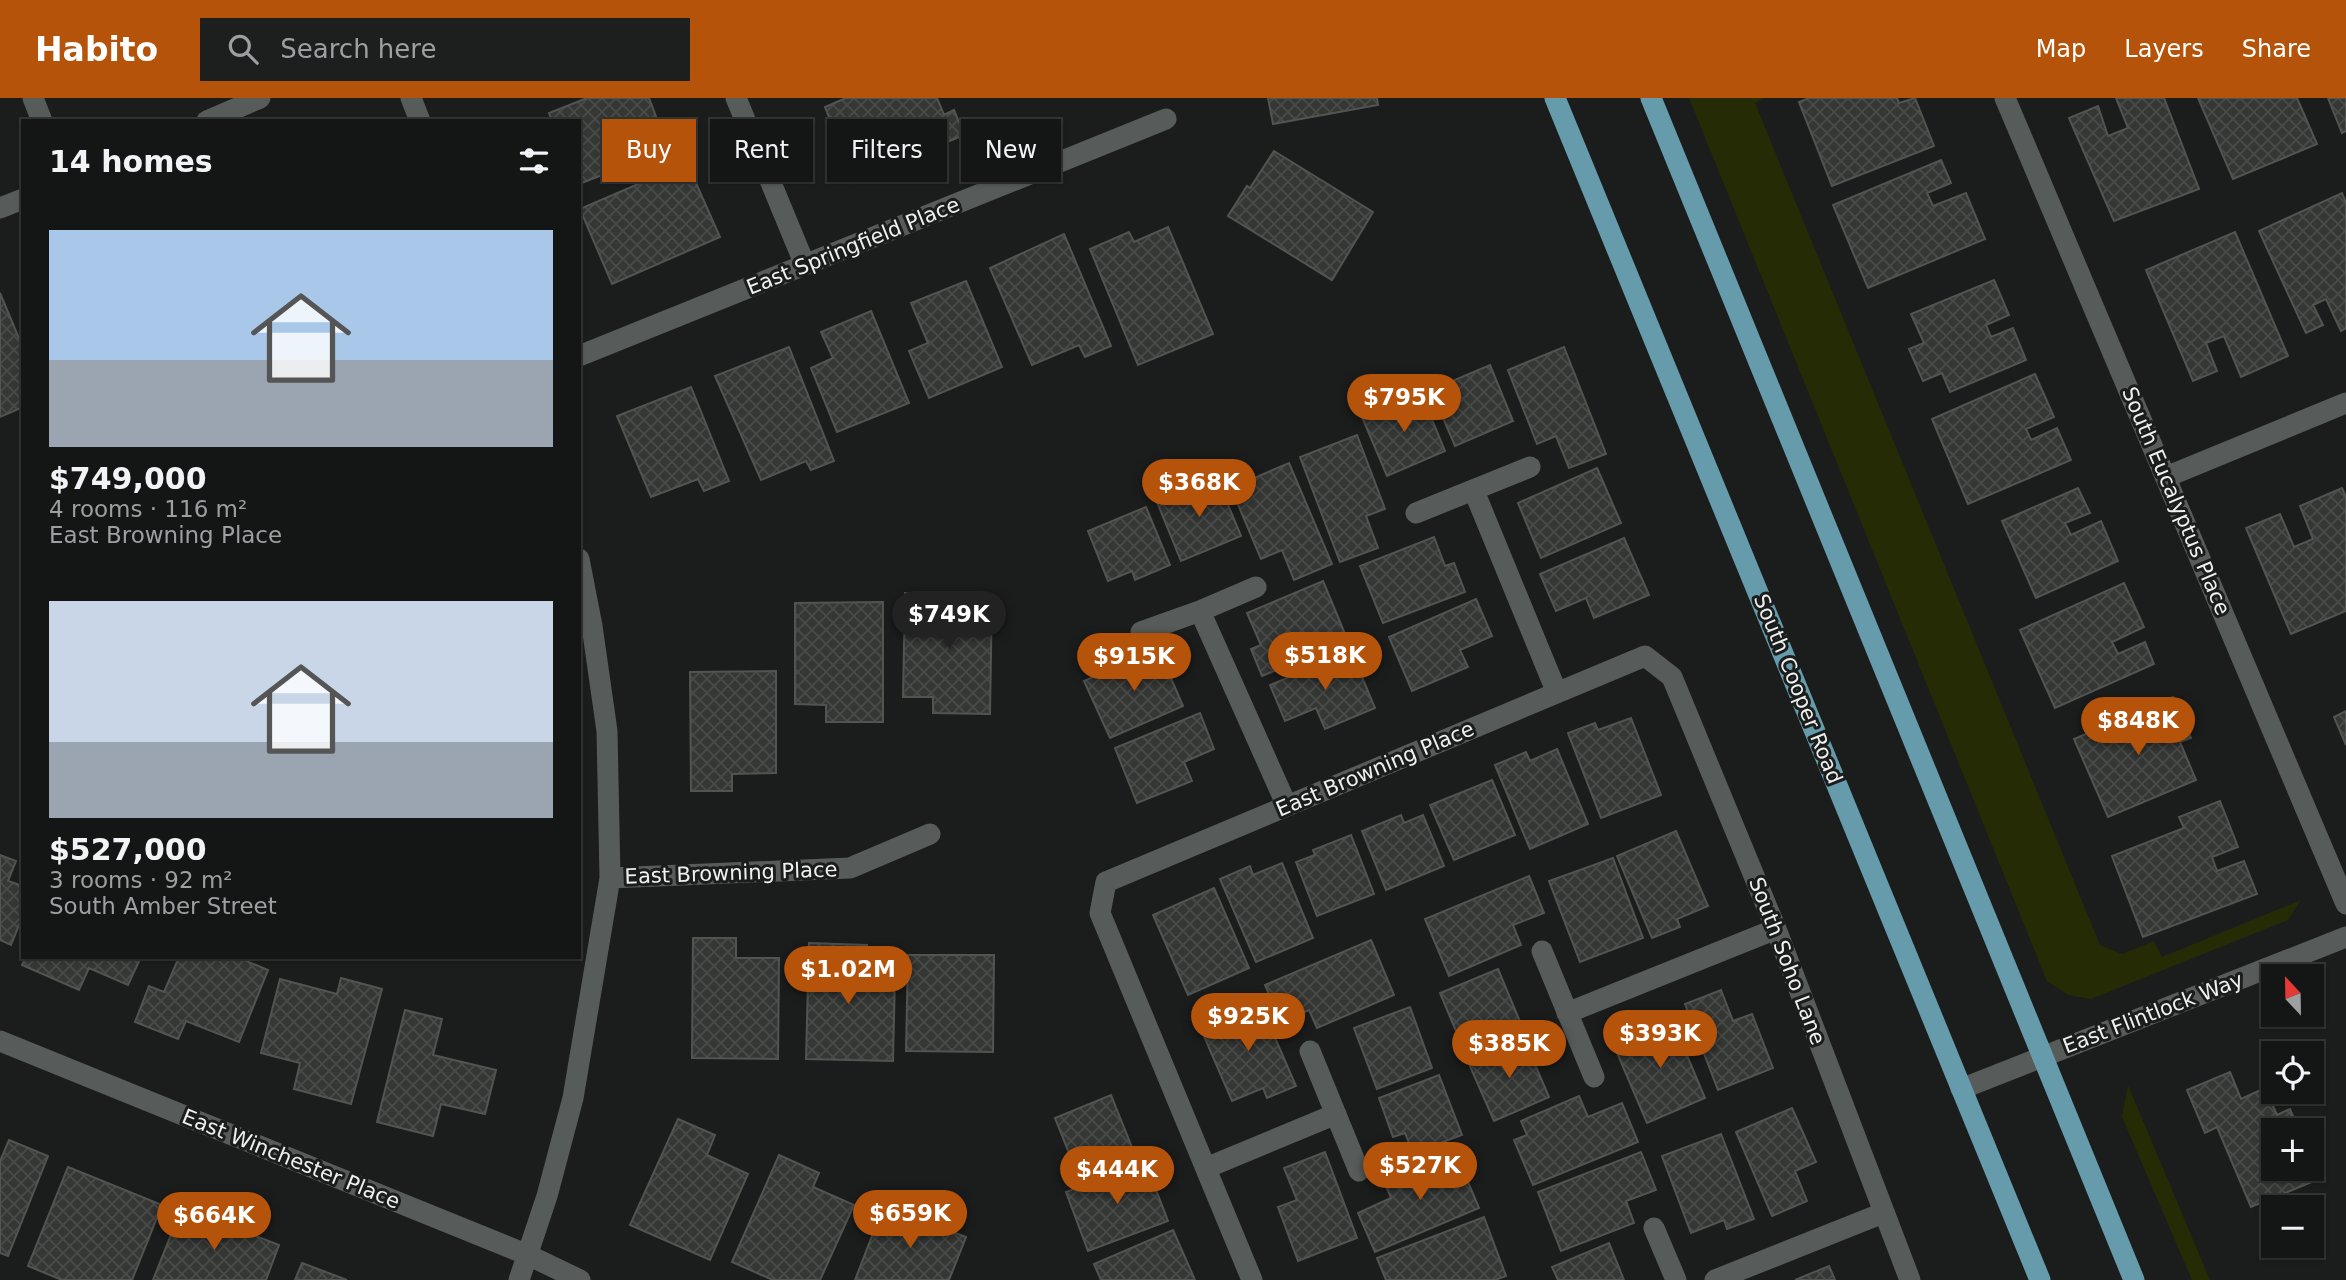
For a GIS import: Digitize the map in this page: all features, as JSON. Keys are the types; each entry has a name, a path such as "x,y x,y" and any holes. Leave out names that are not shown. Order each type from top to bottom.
{"main road":[{"name":"South Cooper Road","path":"1555,98 2040,1280"},
{"path":"1651,98 2134,1280"}],"street":[{"path":"33,98 41,119"},
{"path":"212,119 260,98"},
{"path":"411,98 419,119"},
{"path":"736,98 805,265"},
{"name":"South Eucalyptus Place","path":"2005,98 2346,904"},
{"name":"East Springfield Place","path":"581,355 1166,119"},
{"path":"0,208 21,200"},
{"path":"2166,477 2346,402"},
{"path":"1416,513 1530,467"},
{"path":"1474,491 1557,692"},
{"path":"519,1280 547,1196 573,1098 610,878 607,731 585,627 581,582"},
{"path":"1142,632 1256,587"},
{"path":"1200,611 1287,806"},
{"name":"East Browning Place","path":"1206,1168 1100,913 1106,882 1645,656"},
{"name":"South Soho Lane","path":"1645,656 1672,677 1776,929 1910,1280"},
{"name":"East Browning Place","path":"610,878 850,868 930,834"},
{"path":"1567,1013 1776,929"},
{"name":"East Flintlock Way","path":"1961,1089 2346,937"},
{"path":"1542,951 1594,1077"},
{"name":"East Winchester Place","path":"0,1041 528,1255 580,1280"},
{"path":"1310,1051 1359,1171"},
{"path":"1252,1280 1206,1168 1336,1114"},
{"path":"1715,1280 1883,1213"},
{"path":"1654,1228 1676,1280"}],"green space":[{"path":"1689,98 1765,98 1755,103 2100,945 2122,954 2154,941 2162,957 2301,900 2288,920 2091,999 2068,995 2047,981"},
{"path":"2128,1085 2210,1280 2192,1280 2122,1117"}],"building":[{"path":"587,98 649,98 657,119 602,119 602,175 581,183 581,119 551,119 549,113"},
{"path":"846,98 937,98 944,115 954,110 961,128 961,136 947,142 947,119 830,119 825,107"},
{"path":"1268,98 1377,98 1378,105 1273,124"},
{"path":"1809,98 1897,98 1899,103 1915,98 1934,146 1832,186 1799,102"},
{"path":"2116,98 2164,98 2199,189 2114,221 2069,118 2098,106 2108,136 2128,128"},
{"path":"2198,98 2297,98 2317,144 2233,179"},
{"path":"2328,98 2346,98 2346,131 2342,133"},
{"path":"1274,151 1373,212 1332,280 1228,216"},
{"path":"1941,160 1951,183 1927,193 1933,206 1966,193 1985,239 1868,288 1833,205"},
{"path":"643,182 695,182 720,237 612,284 581,209"},
{"path":"2342,193 2346,203 2346,328 2341,331 2326,299 2313,305 2323,325 2306,333 2259,231"},
{"path":"1168,227 1213,334 1138,365 1090,249 1129,232 1134,242"},
{"path":"2235,232 2288,356 2241,377 2224,336 2206,343 2217,371 2193,381 2146,270"},
{"path":"1064,234 1111,346 1085,357 1079,345 1032,365 990,268"},
{"path":"1994,280 2009,315 1986,325 1991,337 2013,328 2026,360 1950,392 1942,373 1923,381 1909,349 1924,343 1911,314"},
{"path":"966,281 1002,367 929,398 909,351 928,343 911,303"},
{"path":"0,293 21,343 21,408 0,417"},
{"path":"871,311 909,403 837,432 811,368 833,358 821,332"},
{"path":"789,347 834,461 811,470 806,461 761,480 715,376"},
{"path":"1564,347 1606,454 1569,468 1556,436 1537,444 1508,370"},
{"path":"1490,365 1513,421 1455,446 1431,390"},
{"path":"2035,374 2054,417 2026,429 2031,440 2057,428 2071,460 1968,504 1932,419"},
{"path":"691,387 729,481 704,491 698,479 651,497 617,416"},
{"path":"1421,393 1445,451 1387,476 1362,417"},
{"path":"1357,435 1385,509 1366,516 1378,548 1340,562 1300,457"},
{"path":"1289,463 1332,564 1294,580 1282,550 1261,559 1231,488"},
{"path":"1597,468 1621,523 1541,558 1518,503"},
{"path":"1217,478 1241,536 1181,561 1157,502"},
{"path":"2078,488 2090,513 2065,523 2071,535 2101,521 2118,561 2036,598 2002,521"},
{"path":"2342,488 2346,497 2346,611 2291,634 2246,528 2280,514 2294,547 2313,539 2300,506"},
{"path":"1146,507 1170,565 1135,580 1132,571 1108,581 1088,531"},
{"path":"1434,537 1445,566 1454,563 1465,592 1383,623 1360,566"},
{"path":"1624,538 1649,595 1594,618 1586,598 1556,611 1540,574"},
{"path":"1323,581 1348,641 1262,676 1251,649 1261,645 1247,613"},
{"path":"2124,583 2144,627 2112,642 2118,654 2145,642 2154,664 2055,708 2020,630"},
{"path":"905,593 992,594 990,714 933,713 933,697 903,697"},
{"path":"1476,599 1492,636 1460,650 1468,667 1412,691 1389,637"},
{"path":"883,602 883,722 826,722 826,705 795,704 795,603"},
{"path":"1158,648 1183,706 1110,738 1084,681"},
{"path":"1351,651 1375,708 1325,729 1316,708 1285,721 1270,685"},
{"path":"776,671 776,773 732,774 732,791 691,791 690,672"},
{"path":"2173,697 2191,738 2180,742 2196,780 2108,817 2074,739"},
{"path":"2346,711 2346,745 2334,717"},
{"path":"1200,713 1214,749 1184,762 1192,781 1137,803 1115,748"},
{"path":"1631,718 1661,795 1601,818 1568,733 1595,723 1598,730"},
{"path":"1557,749 1588,824 1530,849 1495,765 1526,752 1530,761"},
{"path":"1492,780 1515,835 1454,860 1430,805"},
{"path":"2220,801 2238,847 2212,857 2217,871 2244,861 2257,894 2143,937 2112,856 2184,828 2179,817"},
{"path":"1401,815 1404,823 1423,815 1444,866 1386,890 1362,831"},
{"path":"1676,831 1708,906 1677,919 1680,927 1652,938 1617,856"},
{"path":"1351,835 1374,894 1317,916 1296,862 1315,855 1313,850"},
{"path":"0,855 16,861 8,881 21,885 21,920 11,945 0,940"},
{"path":"1613,858 1643,938 1580,962 1549,881"},
{"path":"1282,863 1313,938 1256,962 1220,879 1250,866 1253,875"},
{"path":"1529,876 1544,913 1513,925 1521,945 1449,976 1425,919"},
{"path":"1214,888 1249,968 1188,995 1153,915"},
{"path":"693,938 736,938 736,958 779,958 778,1059 692,1058"},
{"path":"1371,940 1394,995 1317,1028 1309,1010 1281,1022 1265,985"},
{"path":"809,943 867,945 867,974 895,975 893,1061 806,1059"},
{"path":"908,955 994,955 993,1052 906,1051"},
{"path":"25,959 140,959 128,985 89,968 79,990 22,965"},
{"path":"178,959 242,959 268,970 239,1042 186,1021 178,1039 135,1022 149,986 164,992"},
{"path":"1498,969 1524,1031 1466,1055 1440,993"},
{"path":"341,978 382,989 351,1104 294,1089 300,1063 261,1053 280,979 337,994"},
{"path":"1721,990 1733,1021 1752,1014 1773,1068 1718,1090 1685,1004"},
{"path":"1259,1001 1296,1086 1267,1098 1263,1088 1232,1101 1200,1027"},
{"path":"1410,1007 1432,1068 1377,1089 1354,1028"},
{"path":"405,1010 442,1019 433,1055 496,1070 485,1114 441,1104 433,1136 377,1122"},
{"path":"1670,1015 1705,1098 1647,1123 1615,1048 1644,1036 1640,1027"},
{"path":"1524,1039 1549,1097 1494,1121 1469,1064"},
{"path":"2230,1072 2241,1099 2261,1090 2261,1104 2272,1104 2277,1115 2290,1109 2294,1118 2261,1118 2261,1181 2314,1181 2280,1195 2261,1195 2261,1203 2251,1207 2217,1127 2205,1133 2187,1090"},
{"path":"1439,1075 1462,1135 1413,1153 1405,1133 1393,1137 1379,1098"},
{"path":"1111,1095 1135,1155 1079,1178 1055,1118"},
{"path":"1579,1096 1588,1117 1622,1103 1638,1142 1533,1185 1514,1140 1527,1135 1521,1121"},
{"path":"1792,1108 1816,1162 1795,1171 1807,1201 1772,1216 1736,1132"},
{"path":"678,1119 715,1135 707,1155 748,1174 710,1260 630,1225"},
{"path":"1721,1134 1754,1219 1727,1229 1724,1220 1691,1233 1662,1156"},
{"path":"9,1140 48,1156 8,1256 0,1253 0,1161"},
{"path":"1455,1151 1479,1208 1375,1252 1358,1213 1391,1198 1384,1181"},
{"path":"1325,1152 1357,1238 1298,1261 1278,1207 1297,1200 1284,1168"},
{"path":"1641,1152 1656,1190 1626,1201 1634,1223 1561,1251 1538,1192"},
{"path":"779,1155 819,1173 813,1187 854,1205 820,1280 773,1280 732,1262"},
{"path":"1145,1161 1168,1221 1088,1251 1066,1192"},
{"path":"68,1167 162,1205 132,1280 62,1280 28,1266"},
{"path":"884,1205 966,1237 949,1280 855,1280"},
{"path":"182,1207 279,1245 266,1280 153,1280"},
{"path":"1484,1217 1506,1276 1495,1280 1386,1280 1377,1258"},
{"path":"1173,1230 1195,1280 1101,1280 1094,1264"},
{"path":"1609,1243 1624,1280 1558,1280 1552,1267"},
{"path":"302,1263 347,1280 295,1280"},
{"path":"1829,1266 1835,1280 1795,1280"}]}
